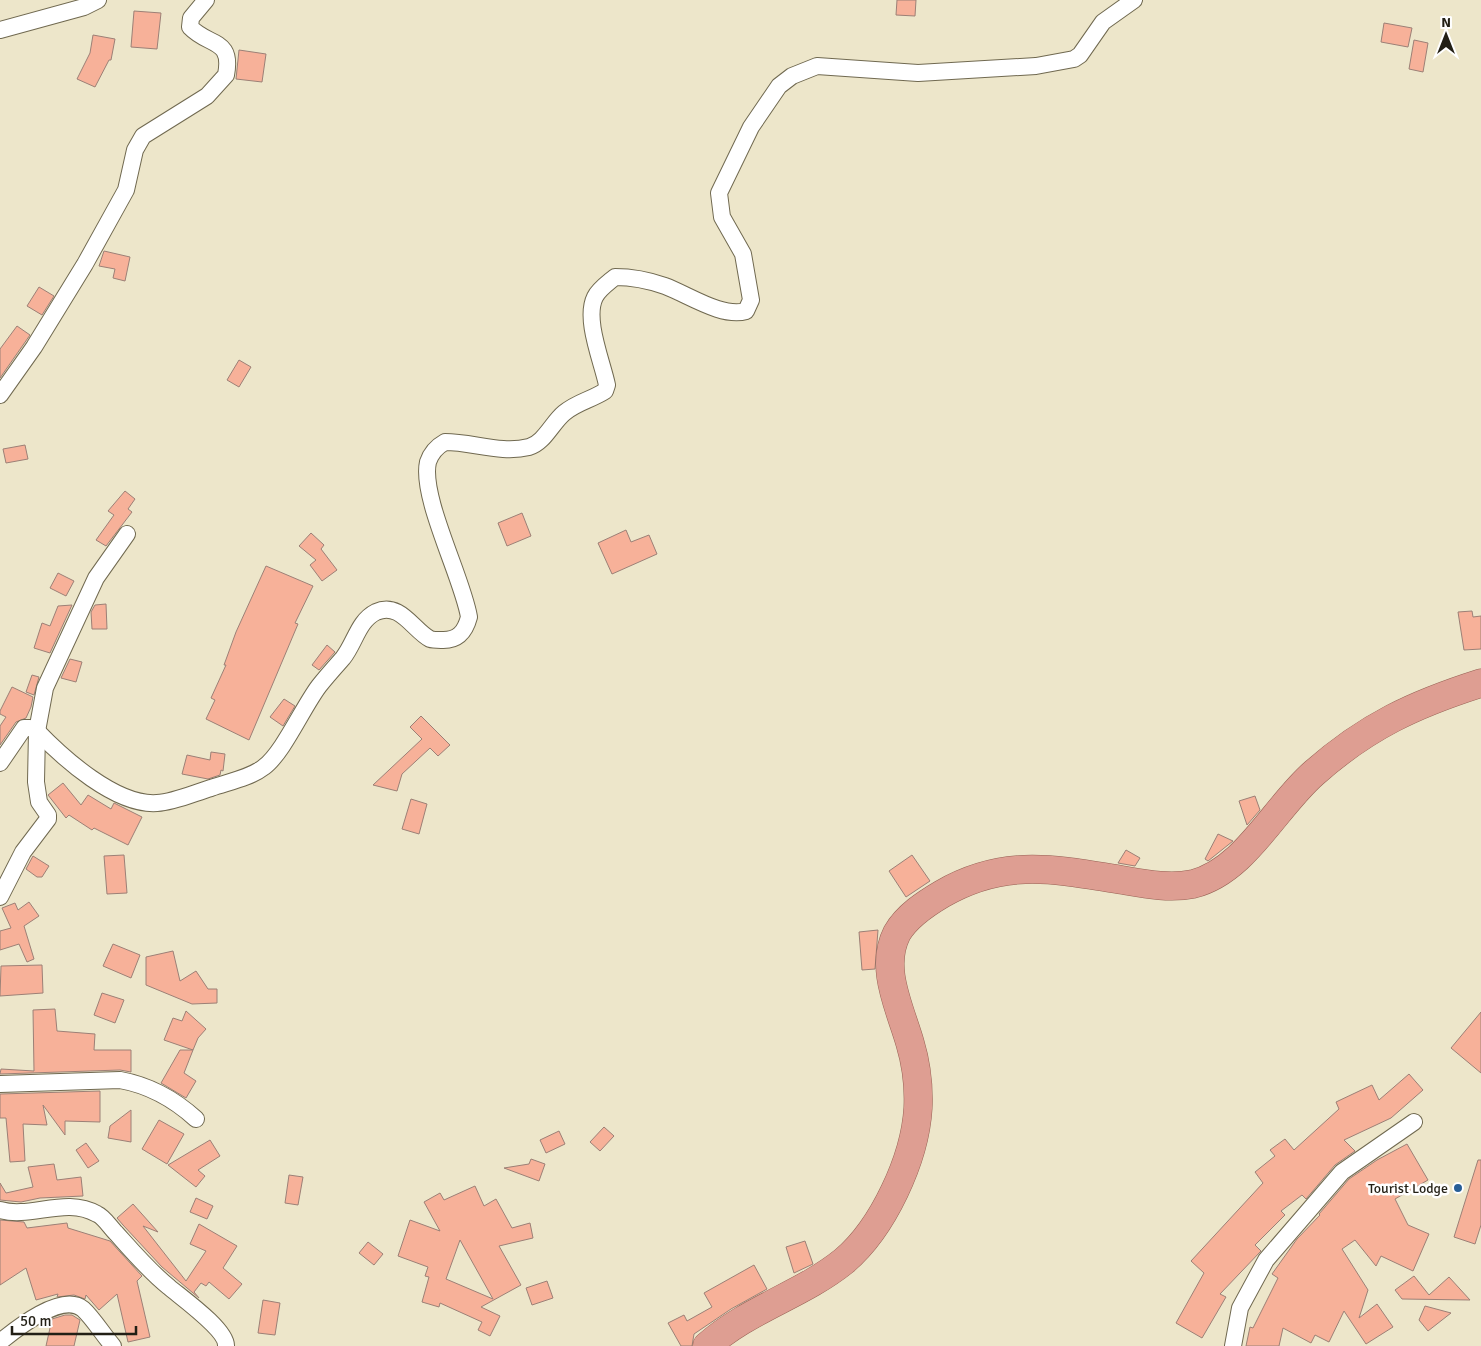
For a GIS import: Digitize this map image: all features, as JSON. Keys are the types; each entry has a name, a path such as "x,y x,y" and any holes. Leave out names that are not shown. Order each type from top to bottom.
{"highway":[{"path":"707,1346 725,1330 808,1284 843,1262 865,1240 883,1212 911,1146 918,1107 915,1061 892,988 890,966 891,952 897,933 908,919 928,902 952,888 982,876 1009,870 1040,868 1169,886 1191,884 1215,877 1238,860 1286,801 1346,746 1379,724 1431,699 1481,683"}],"street":[{"path":"0,30 84,7 98,0"},
{"path":"0,395 34,347 99,240 126,190 136,150 143,136 207,96 226,75 226,51 223,47 196,34 190,27 191,18 206,0"},
{"path":"0,763 24,728 30,728 36,731 92,780 141,802 156,803 171,800 244,777 263,768 273,758 319,687 346,655 368,617 377,612 387,610 406,616 430,639 447,640 458,637 466,629 469,617 468,608 459,586 428,488 428,464 432,454 437,446 445,442 501,448 531,446 540,442 564,412 578,402 605,391 607,385 596,341 591,310 596,296 615,277 631,277 666,286 726,313 738,314 749,308 751,300 743,254 722,217 719,193 751,128 780,86 792,76 817,66 918,73 1036,66 1074,59 1080,55 1103,22 1134,0"},
{"path":"0,897 23,852 49,817 41,806 37,792 36,731 45,688 96,578 127,534"},
{"path":"0,1084 120,1080 137,1083 181,1105 196,1118"},
{"path":"1233,1346 1240,1308 1266,1260 1342,1172 1414,1122"},
{"path":"0,1210 19,1213 45,1208 73,1207 98,1214 152,1272 202,1314 222,1335 227,1344 226,1346"},
{"path":"0,1342 38,1313 73,1305 83,1308 113,1346"}],"building":[{"path":"897,0 916,0 915,16 896,15"},
{"path":"134,11 161,13 157,49 131,47"},
{"path":"1384,23 1412,28 1408,47 1381,42"},
{"path":"93,35 115,39 111,60 109,60 95,87 77,79 90,53"},
{"path":"1414,40 1428,43 1423,72 1409,69"},
{"path":"239,50 266,54 262,82 236,79"},
{"path":"104,251 130,257 125,281 113,278 115,269 99,266"},
{"path":"39,287 54,296 42,315 27,306"},
{"path":"17,326 30,335 0,378 0,349"},
{"path":"239,360 251,367 239,387 227,380"},
{"path":"25,445 28,459 6,463 3,449"},
{"path":"125,491 135,499 128,509 132,512 106,546 96,540 114,515 108,511"},
{"path":"522,513 531,536 507,546 498,523"},
{"path":"626,530 631,542 649,535 657,554 612,574 598,543"},
{"path":"311,533 324,545 321,549 337,570 322,581 310,565 316,560 299,546"},
{"path":"266,566 313,586 295,623 298,624 249,740 206,719 215,700 211,698 226,665 224,665 236,632"},
{"path":"58,573 74,581 66,596 50,588"},
{"path":"106,604 107,629 92,629 91,612 95,605"},
{"path":"72,605 50,653 34,648 42,623 50,626 58,606"},
{"path":"1472,611 1473,617 1481,616 1481,649 1464,650 1458,612"},
{"path":"327,645 335,652 319,670 312,665"},
{"path":"70,659 82,662 76,682 61,678"},
{"path":"32,675 39,677 34,695 26,692"},
{"path":"12,687 33,697 31,707 26,718 16,722 0,745 0,726 6,717 0,714 0,711"},
{"path":"284,699 295,706 283,726 270,717"},
{"path":"421,716 450,745 438,756 430,748 402,774 397,791 373,785 422,739 410,727"},
{"path":"211,752 225,754 223,771 221,770 220,775 208,779 182,774 187,755 210,760"},
{"path":"63,783 81,805 88,795 111,809 114,803 142,817 128,845 94,828 92,830 69,815 66,818 48,795"},
{"path":"1255,796 1260,810 1247,825 1239,801"},
{"path":"411,799 427,804 419,834 402,829"},
{"path":"1218,834 1233,841 1208,861 1205,859"},
{"path":"1126,850 1140,858 1135,866 1118,863"},
{"path":"124,855 127,893 107,894 104,856"},
{"path":"912,855 930,881 906,897 889,871"},
{"path":"33,856 49,866 42,877 37,877 26,869"},
{"path":"29,902 39,916 24,926 34,959 27,962 19,944 0,950 0,931 11,928 2,908 15,903 18,910"},
{"path":"878,930 875,969 862,970 859,932"},
{"path":"113,944 140,955 131,978 103,966"},
{"path":"173,951 180,981 196,971 208,989 217,989 217,1003 192,1004 146,985 146,957"},
{"path":"42,965 43,993 0,996 1,966"},
{"path":"102,993 124,1000 115,1023 94,1015"},
{"path":"55,1009 57,1031 95,1034 94,1050 131,1050 131,1072 120,1070 0,1074 1,1069 34,1071 33,1010"},
{"path":"186,1011 206,1029 198,1038 193,1050 164,1040 173,1018 182,1021"},
{"path":"1481,1012 1481,1073 1451,1048"},
{"path":"180,1050 193,1050 184,1073 196,1081 186,1098 161,1083"},
{"path":"1409,1074 1423,1090 1391,1118 1344,1140 1355,1151 1335,1165 1306,1199 1302,1195 1281,1211 1285,1215 1255,1245 1261,1251 1220,1294 1226,1297 1202,1338 1176,1323 1204,1273 1191,1261 1263,1183 1255,1172 1275,1156 1270,1150 1285,1139 1294,1150 1339,1109 1336,1102 1372,1085 1379,1100"},
{"path":"100,1091 100,1122 65,1121 65,1135 43,1105 47,1125 23,1124 25,1161 10,1162 6,1118 0,1118 0,1094"},
{"path":"131,1110 131,1142 108,1138 110,1126"},
{"path":"159,1120 184,1134 167,1164 142,1149"},
{"path":"604,1127 614,1136 600,1151 590,1142"},
{"path":"559,1131 565,1144 546,1153 540,1140"},
{"path":"210,1140 220,1156 198,1170 205,1176 196,1187 168,1165"},
{"path":"86,1143 99,1161 88,1168 76,1150"},
{"path":"1407,1144 1428,1180 1395,1199 1408,1225 1429,1234 1413,1271 1381,1256 1376,1266 1355,1240 1342,1249 1368,1290 1359,1318 1377,1304 1393,1327 1366,1344 1344,1311 1329,1342 1315,1335 1311,1343 1283,1328 1279,1346 1246,1346 1250,1327 1253,1328 1278,1278 1272,1274 1297,1239 1320,1215 1349,1179 1377,1160"},
{"path":"531,1159 545,1164 539,1181 504,1168 529,1164"},
{"name":"Tourist Lodge","path":"1478,1160 1481,1160 1481,1225 1475,1244 1454,1237"},
{"path":"54,1164 57,1180 81,1177 83,1196 40,1198 21,1202 0,1200 0,1183 6,1193 33,1187 28,1167"},
{"path":"289,1175 303,1177 298,1205 285,1203"},
{"path":"475,1186 484,1206 496,1199 512,1228 530,1223 533,1238 499,1246 521,1285 481,1307 500,1316 490,1336 478,1330 482,1322 440,1303 439,1307 422,1302 429,1277 425,1276 428,1267 398,1256 410,1220 440,1231 424,1202 440,1193 444,1200","holes":["460,1240 493,1299 446,1279"]},
{"path":"196,1198 213,1206 207,1219 190,1212"},
{"path":"133,1204 158,1232 143,1226 186,1281 206,1251 190,1244 199,1224 237,1246 223,1268 242,1284 229,1299 209,1282 206,1286 201,1283 194,1292 199,1298 162,1267 117,1218"},
{"path":"0,1220 24,1222 27,1228 67,1223 68,1228 110,1241 142,1276 137,1281 150,1337 128,1342 117,1294 99,1310 86,1295 85,1299 74,1295 57,1297 58,1294 36,1300 26,1268 0,1285"},
{"path":"805,1241 813,1264 794,1273 786,1247"},
{"path":"368,1242 383,1254 374,1265 359,1253"},
{"path":"754,1265 767,1289 731,1309 694,1334 692,1346 681,1346 668,1323 684,1315 687,1321 712,1307 704,1293"},
{"path":"1414,1276 1429,1295 1449,1277 1470,1300 1402,1299 1395,1290"},
{"path":"547,1281 553,1298 532,1305 526,1288"},
{"path":"263,1300 280,1303 275,1335 258,1333"},
{"path":"1425,1306 1451,1313 1428,1331 1419,1320"},
{"path":"72,1315 80,1320 74,1346 46,1346 52,1319"}],"place":[{"name":"Tourist Lodge","path":"1458,1188"}]}
